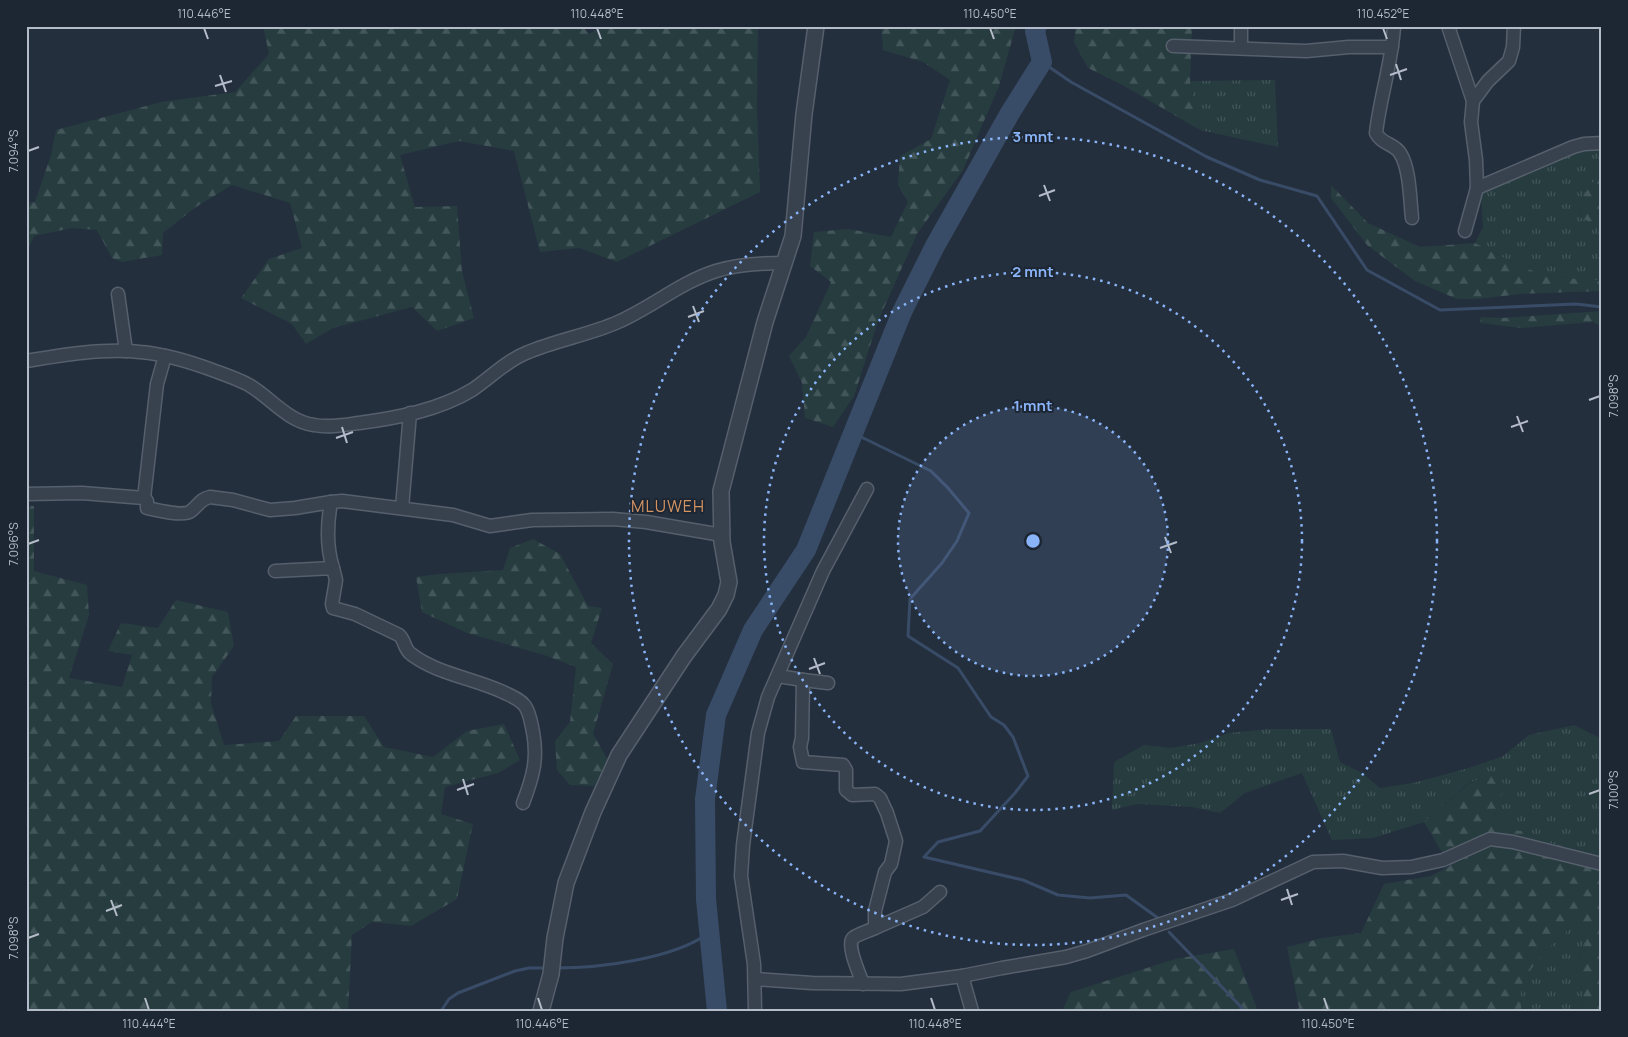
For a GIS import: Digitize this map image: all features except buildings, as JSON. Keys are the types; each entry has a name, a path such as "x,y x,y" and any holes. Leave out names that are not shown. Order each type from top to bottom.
{"street":[{"path":"541,1011 551,974 559,911 566,883 584,832 619,755 684,656 719,609 726,595 729,582 722,535 722,484 765,322 785,263 794,226 804,114 816,26"},
{"path":"1241,26 1242,48"},
{"path":"1394,26 1389,72 1376,133 1387,144 1399,151 1405,166 1412,218"},
{"path":"1448,26 1474,101"},
{"path":"1465,231 1477,188 1476,160 1471,122 1474,101 1488,81 1509,61 1513,47 1514,26"},
{"path":"1172,46 1306,51 1349,47 1392,47"},
{"path":"1477,188 1573,147 1584,144 1602,144"},
{"path":"26,361 74,354 126,351 165,356 214,370 248,385 295,419 313,425 349,424 410,413 458,397 524,353 620,321 674,290 715,271 759,264 785,263"},
{"path":"118,294 126,351"},
{"path":"165,356 157,384 144,498 147,501 147,508 184,514 193,510 202,499 210,497 277,510 331,502 353,502 453,515 490,526 532,520 613,519 646,522 722,535"},
{"path":"402,508 410,413"},
{"path":"756,1011 755,979 741,876 743,845 758,733 768,698 827,563 867,489"},
{"path":"26,494 82,493 144,498"},
{"path":"331,502 328,519 328,541 336,580 333,608 367,618 400,635 403,638 407,651 424,662 492,687 519,700 526,707 535,745 535,764 523,803"},
{"path":"275,571 334,568"},
{"path":"778,676 828,683"},
{"path":"803,680 802,738 800,747 803,762 843,765 846,770 846,790 852,794 875,794 880,798 896,841 891,864 885,872 874,911 875,928"},
{"path":"755,979 812,983 901,984 962,976 1066,957 1232,900 1313,862 1343,861 1382,868 1411,867 1442,860 1490,839 1513,842 1602,864"},
{"path":"863,984 851,951 853,938 923,907 940,892"},
{"path":"962,976 972,1011"}],"green space":[{"path":"263,26 582,26 589,34 602,26 758,26 757,107 760,192 617,262 579,248 540,252 514,151 459,141 400,155 415,207 457,206 462,271 474,318 437,331 412,307 333,328 306,344 292,324 241,298 269,259 302,248 290,203 232,185 196,207 163,233 162,255 122,262 112,258 97,230 72,228 34,236 26,254 26,203 35,202 51,155 56,130 161,102 235,92 269,54"},
{"path":"881,26 1016,26 999,86 963,170 917,234 878,321 854,396 833,427 805,418 802,383 789,356 806,337 831,282 810,266 814,232 849,229 891,237 908,202 898,185 900,156 931,139 950,80 923,62 883,50"},
{"path":"1076,26 1192,26 1190,81 1200,130 1126,87 1088,68 1074,42"},
{"path":"1275,80 1278,147 1200,130 1190,81"},
{"path":"1602,137 1602,171 1582,197 1580,217 1602,229 1602,281 1545,276 1475,243 1483,227 1480,182 1589,139"},
{"path":"1602,171 1602,229 1580,217 1582,197"},
{"path":"1331,185 1368,223 1420,247 1475,243 1545,276 1602,281 1602,291 1520,294 1478,299 1457,299 1415,281 1367,245 1331,198"},
{"path":"1602,311 1602,327 1593,322 1521,328 1480,323 1481,317 1502,318"},
{"path":"26,506 34,506 34,571 87,585 89,615 69,678 122,687 132,655 108,651 121,623 158,628 176,600 228,612 234,646 212,677 211,703 224,745 279,741 296,716 364,716 384,747 433,757 467,731 504,724 520,760 498,773 445,787 441,814 473,824 457,899 411,926 372,922 352,935 348,1011 26,1011"},
{"path":"533,539 560,554 588,606 602,608 591,643 613,664 593,734 609,762 594,786 570,785 557,770 555,741 570,722 576,667 544,655 467,633 422,612 416,577 503,570 510,548"},
{"path":"1574,725 1602,739 1602,854 1548,843 1522,831 1509,830 1495,815 1497,808 1496,775 1470,782 1424,822 1373,838 1332,840 1302,773 1245,793 1220,813 1192,807 1137,804 1112,810 1114,762 1144,745 1171,748 1200,743 1229,733 1269,729 1331,729 1340,762 1362,773 1380,788 1413,783 1469,768 1503,756 1529,735"},
{"path":"1496,774 1505,785 1495,815 1509,830 1522,831 1548,843 1602,854 1602,1011 1583,1011 1582,992 1576,967 1585,944 1580,921 1570,926 1563,936 1544,951 1527,975 1521,986 1521,1011 1293,1011 1299,1008 1287,947 1322,938 1361,933 1384,884 1431,876 1450,866 1424,822 1471,782"},
{"path":"1580,921 1585,944 1576,967 1582,992 1583,1011 1521,1011 1521,986 1527,975 1544,951 1563,936 1570,926"},
{"path":"1234,949 1258,1011 1062,1011 1071,992 1175,959"}],"waterway":[{"path":"717,1011 706,899 705,799 716,715 753,630 806,550 902,312 935,246 1010,113 1042,62 1035,31 1037,26"},
{"path":"1042,62 1071,82 1207,157 1260,180 1317,196 1367,270 1440,310 1576,304 1602,307"},
{"path":"853,433 931,471 969,513 957,541 942,563 910,599 908,636 958,668 991,717 1004,725 1013,737 1028,776 980,831 938,842 924,857 1023,880 1058,895 1090,898 1126,895 1158,918"},
{"path":"1169,932 1245,1011"},
{"path":"556,968 614,964 656,956 694,942 709,933"},
{"path":"441,1011 449,999 458,993 515,971 529,968 548,968"}],"district":[{"name":"MLUWEH","path":"668,506"}]}
